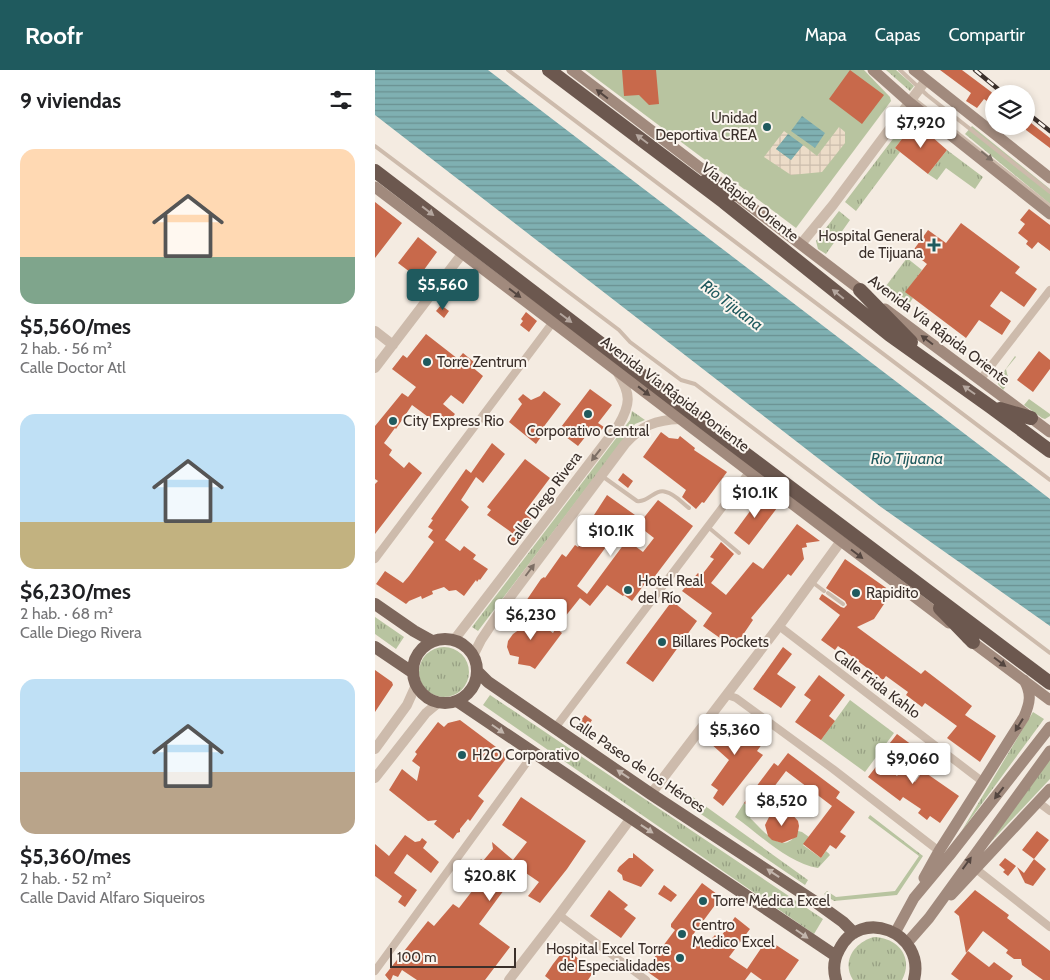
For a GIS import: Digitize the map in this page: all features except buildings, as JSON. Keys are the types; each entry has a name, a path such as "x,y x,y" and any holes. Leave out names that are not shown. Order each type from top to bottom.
{"highway":[{"name":"Vía Rápida Oriente","path":"549,70 760,230 889,335 1050,451"},
{"path":"672,162 696,176 735,194"},
{"name":"Avenida Vía Rápida Poniente","path":"375,171 684,408 1050,683"},
{"path":"375,176 399,189"},
{"path":"860,290 931,365"},
{"path":"991,407 1031,418"},
{"path":"907,576 973,642"}],"main road":[{"name":"Avenida Vía Rápida Oriente","path":"572,70 860,290 1050,432"},
{"path":"873,70 1050,214"},
{"path":"914,70 923,84 1050,178"},
{"name":"Avenida Vía Rápida Poniente","path":"375,187 1050,700"},
{"path":"375,604 432,641"},
{"path":"447,638 454,640 462,643 474,654 477,671 471,688 457,701 438,703 421,693 416,685 412,672 414,660 417,652 432,641 447,638"},
{"path":"375,647 412,672"},
{"name":"Calle Paseo de los Héroes","path":"477,671 488,682 651,794 814,901 843,922 854,933"},
{"path":"895,933 939,851 1024,717 1030,703 1028,688 1024,680"},
{"path":"457,701 533,754 836,956"},
{"path":"914,898 1050,727"},
{"path":"929,918 1050,750"},
{"path":"907,943 1050,789"},
{"path":"837,980 834,966 836,956 846,939 864,929 875,928 895,933 907,943 915,958 917,978"}],"street":[{"path":"801,244 833,205 923,84"},
{"path":"375,368 462,254"},
{"path":"980,380 1050,290"},
{"path":"375,559 553,322"},
{"path":"375,331 393,345"},
{"name":"Calle Diego Rivera","path":"454,640 618,426 626,412 628,398 625,385 614,368"},
{"path":"474,654 481,640 511,597 625,444 638,431 658,421 680,419"},
{"path":"555,728 750,471"},
{"path":"651,794 731,694 841,541"},
{"name":"Calle Frida Kahlo","path":"779,626 983,782"},
{"path":"375,749 407,706 416,685"},
{"path":"731,694 833,769 939,851"},
{"path":"375,778 426,713 438,703"},
{"path":"375,971 533,754"},
{"path":"1038,802 1050,811"},
{"path":"513,978 631,818"},
{"path":"976,869 1050,927"},
{"path":"559,915 646,980"}],"lane":[{"path":"508,70 1050,480"},
{"path":"881,70 911,100 1050,206"},
{"path":"900,70 923,84 1050,192"},
{"path":"375,146 619,330 630,342 681,380 695,384 1050,653"},
{"path":"602,476 637,501 643,501 663,491 671,494 689,508"},
{"path":"708,527 739,553"},
{"path":"812,582 843,604"}],"green space":[{"name":"Unidad Deportiva CREA","path":"585,70 864,70 890,97 891,101 796,228"},
{"path":"886,70 896,70 914,86 910,91"},
{"path":"972,126 1050,189 1050,204 965,134"},
{"path":"902,127 908,131 895,148 900,152 856,211 845,202"},
{"path":"947,150 983,177 975,189 946,168 937,180 928,174"},
{"path":"839,211 850,220 826,254 818,249 816,241"},
{"path":"907,258 922,270 906,292 913,298 904,311 881,292"},
{"path":"1015,356 1006,369 1009,382 1003,390 998,384 998,380"},
{"path":"1029,399 1050,414 1050,416 1045,419 1042,418 1024,405"},
{"path":"632,411 645,420 635,424 478,631 472,627 630,420"},
{"path":"375,617 404,637 396,649 375,634"},
{"path":"444,647 453,649 464,658 469,672 467,681 458,692 444,697 435,695 424,686 419,672 421,663 430,652"},
{"path":"490,695 823,919 814,934 483,705"},
{"path":"850,700 894,733 865,772 821,740"},
{"path":"1033,712 1044,719 961,832"},
{"path":"1050,759 1050,779 987,846"},
{"path":"676,785 808,880 805,885 670,793"},
{"path":"744,803 755,812 750,818 774,840 786,842 792,839 798,831 802,832 809,837 803,845 821,858 826,851 830,855 818,868 796,861 785,855 735,817"},
{"path":"870,815 923,856 897,895 834,901 824,894 827,891 836,897 895,891 919,856 868,818"},
{"path":"874,937 890,941 901,950 906,964 902,980 853,980 850,973 849,959 861,943"}],"shaded area":[{"path":"839,127 845,132 845,143 822,172 791,175 764,157 784,131 788,134 776,149 791,160 803,145 817,156"}],"water":[{"name":"Rio Tijuana","path":"375,70 488,70 1050,499 1050,626 881,507 375,115"},
{"path":"802,116 825,133 815,148 791,131"},
{"path":"788,134 803,145 791,160 776,149"},
{"path":"786,788 796,795 793,799 796,801 794,804 791,802 788,805 779,798"}],"railway":[{"path":"975,70 993,85"},
{"path":"1035,119 1050,131"}],"place":[{"name":"Unidad Deportiva CREA","path":"767,127"},
{"name":"Hospital General de Tijuana","path":"934,245"},
{"name":"Torre Zentrum","path":"427,362"},
{"name":"Corporativo Central","path":"588,414"},
{"name":"City Express Rio","path":"393,421"},
{"name":"Hotel Real del Río","path":"628,590"},
{"name":"Rapidito","path":"856,593"},
{"name":"Billares Pockets","path":"662,642"},
{"name":"H2O Corporativo","path":"462,755"},
{"name":"Torre Médica Excel","path":"703,901"},
{"name":"Centro Medico Excel","path":"682,934"},
{"name":"Hospital Excel Torre de Especialidades","path":"680,958"}],"water label":[{"name":"Río Tijuana","path":"732,305"}]}
